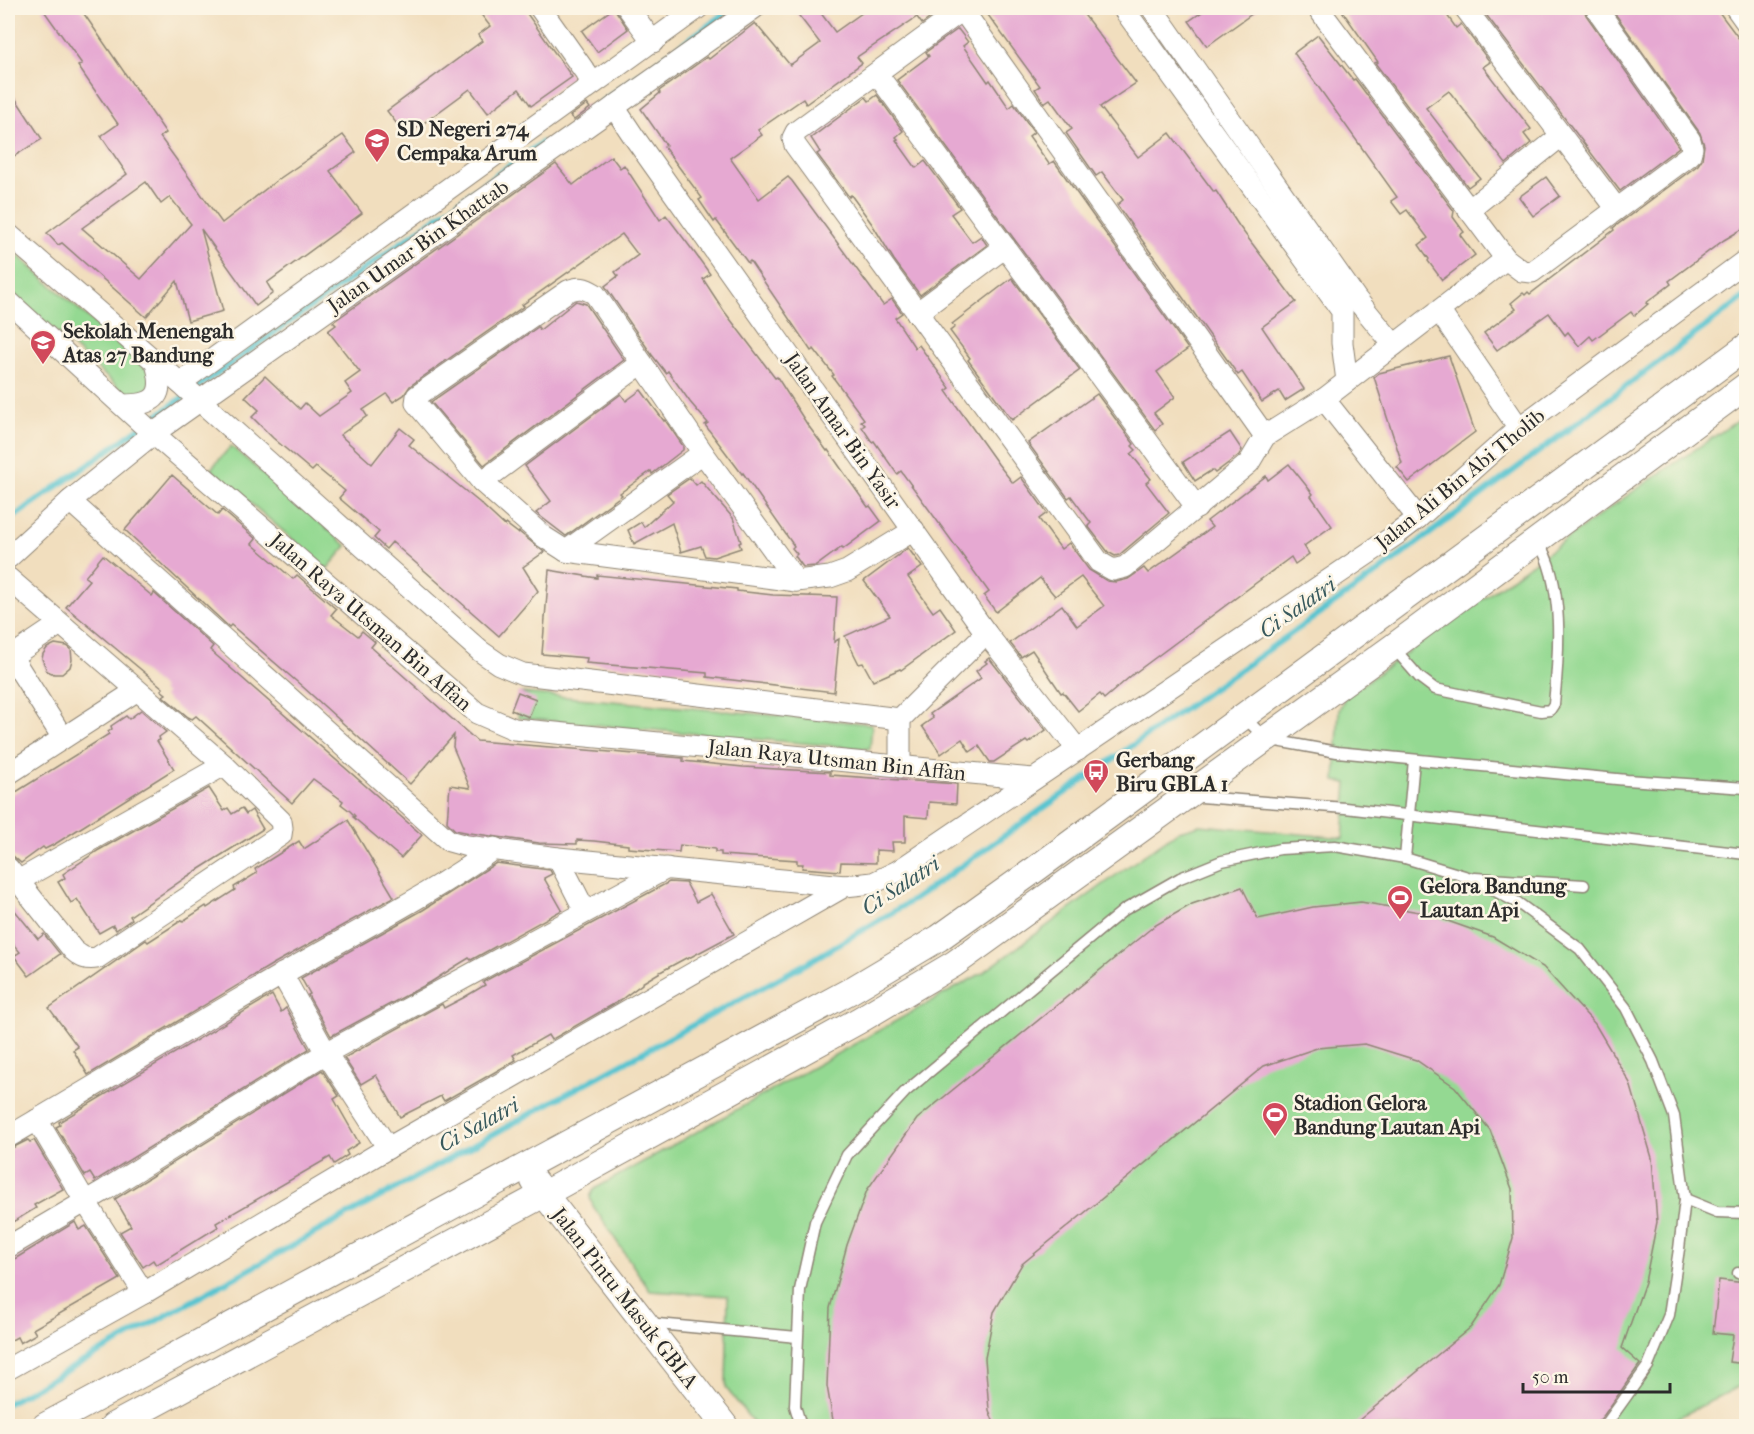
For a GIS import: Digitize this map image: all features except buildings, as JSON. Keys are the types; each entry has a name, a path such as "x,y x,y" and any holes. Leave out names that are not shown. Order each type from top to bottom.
{"street":[{"name":"Jalan Amar Bin Yasir","path":"540,8 589,87 914,530 986,633 1078,750"},
{"path":"628,8 653,42"},
{"name":"Jalan Umar Bin Khattab","path":"189,391 589,87 698,8"},
{"name":"Jalan Umar Bin Khattab","path":"189,391 608,111 754,8"},
{"path":"1123,8 1350,305 1394,345"},
{"path":"1152,8 1350,305 1342,343 1347,381"},
{"path":"1318,8 1506,259 1522,272 1532,272 1690,155 1692,148 1690,140 1596,8"},
{"path":"1465,8 1617,209"},
{"path":"1736,8 1746,22"},
{"path":"1265,436 964,12 961,11 796,132 794,142 917,314 1099,562 1113,570 1125,567 1249,463 1265,436 1324,399 1506,259"},
{"path":"877,74 1197,508"},
{"path":"1469,210 1561,136"},
{"path":"8,234 189,391 480,651 509,669 535,675 900,718"},
{"path":"917,314 1005,247"},
{"name":"Jalan Ali Bin Abi Tholib","path":"845,886 873,883 898,871 1372,552 1418,518 1519,428 1746,260"},
{"path":"796,581 704,453 596,294 586,288 568,291 417,396 416,403 482,482 544,537 566,551 796,581 830,577 847,571 914,530"},
{"name":"Jalan Raya Utsman Bin Affan","path":"11,309 465,705 490,719 514,729 1033,779"},
{"path":"1440,312 1519,428"},
{"path":"45,1426 850,991 939,938 1244,717 1746,347"},
{"path":"8,558 70,501 140,420 148,403 156,396 160,388 160,376 156,363"},
{"path":"482,482 642,363"},
{"path":"113,1426 544,1194 858,1021 954,964 1393,647 1746,386"},
{"path":"140,420 189,391"},
{"path":"1324,399 1418,518"},
{"path":"566,551 704,453"},
{"path":"70,501 438,833 455,843 558,858 845,886"},
{"path":"8,578 224,765 281,821 281,835 97,957 90,959 81,957 13,875 224,765"},
{"path":"60,624 9,658 63,738"},
{"path":"900,767 900,718 986,633"},
{"path":"8,774 136,691"},
{"path":"438,833 457,876"},
{"path":"8,1137 282,974 457,876 495,848"},
{"path":"558,858 585,911"},
{"path":"8,1247 326,1053 668,868"},
{"path":"8,1369 144,1293 387,1148 845,886"},
{"path":"282,974 326,1053 387,1148"},
{"path":"37,1120 144,1293"},
{"name":"Jalan Pintu Masuk GBLA","path":"525,1168 725,1426"}],"lane":[{"path":"1393,647 1419,677 1435,689 1541,711 1550,710 1554,704 1558,660 1555,587 1546,554 1537,540"},
{"path":"1244,717 1266,739 1337,752 1627,780 1746,787"},
{"path":"1405,858 1414,759"},
{"path":"1168,772 1188,796 1345,808 1746,854"},
{"path":"801,1426 795,1406 800,1290 815,1222 847,1155 905,1092 1124,910 1180,878 1222,861 1280,849 1335,846 1405,858 1472,878 1518,903 1580,949 1626,1008 1653,1061 1674,1116 1685,1199 1669,1315 1648,1366 1605,1426"},
{"path":"1472,878 1584,885"},
{"path":"1685,1199 1718,1212 1746,1213"},
{"path":"644,1322 797,1337"}],"green space":[{"path":"8,247 151,373 148,394 129,397 8,289"},
{"name":"Gelora Bandung Lautan Api","path":"1746,415 1746,1383 1662,1426 756,1426 726,1388 728,1296 650,1291 593,1206 590,1197 594,1189 984,972 1179,831 1200,825 1343,838 1347,783 1335,781 1339,710 1345,697 1631,493"},
{"path":"231,446 347,546 327,569 211,469"},
{"path":"521,693 872,724 870,749 518,718"}],"waterway":[{"path":"602,102 733,8"},
{"path":"8,521 542,143"},
{"name":"Ci Salatri","path":"8,1403 807,963 913,900 1380,571 1746,296"}],"place":[{"name":"SD Negeri 274 Cempaka Arum","path":"377,164"},
{"name":"Sekolah Menengah Atas 27 Bandung","path":"43,366"},
{"name":"Gerbang Biru GBLA 1","path":"1096,795"},
{"name":"Gelora Bandung Lautan Api","path":"1400,921"},
{"name":"Stadion Gelora Bandung Lautan Api","path":"1275,1138"}]}
